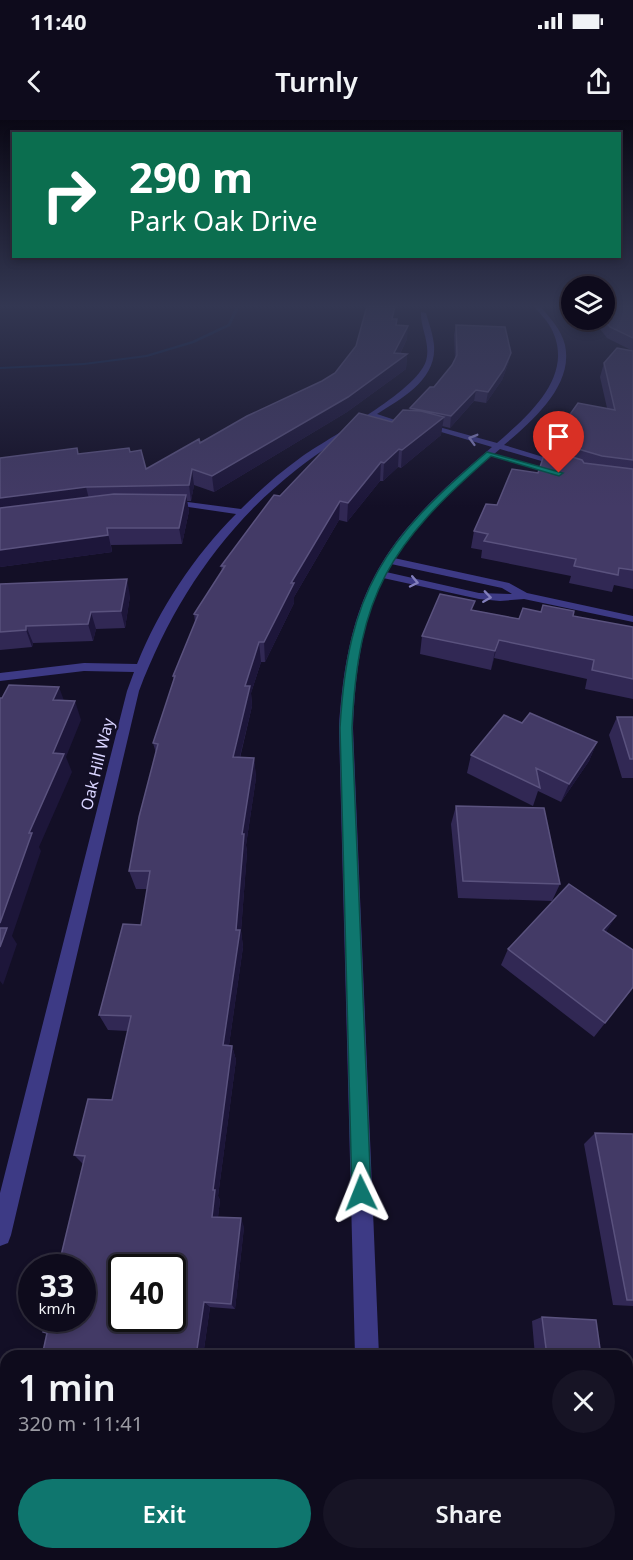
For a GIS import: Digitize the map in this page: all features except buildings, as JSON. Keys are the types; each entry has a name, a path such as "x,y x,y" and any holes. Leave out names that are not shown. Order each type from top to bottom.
{"street":[{"name":"Oak Hill Way","path":"0,1235 126,718 141,668 189,579 242,512 296,465 410,388 422,373"},
{"path":"367,1350 346,728 353,651 360,622 379,574 388,560 425,511 538,411 559,378 560,373"},
{"path":"370,415 398,423 421,424 448,432 494,450 534,466 573,471 543,459 494,450 439,439 412,431 398,423"},
{"path":"439,439 448,432"},
{"path":"534,466 543,459"},
{"path":"156,501 204,505 242,512"},
{"path":"388,560 505,585 524,596"},
{"path":"379,574 449,590 500,598 524,596 633,619"},
{"path":"449,590 457,574"},
{"path":"0,677 84,667 141,668"}],"route":[{"path":"361,1193 346,728 349,676 360,622 379,574 410,528 439,497 490,453 559,473"}]}
